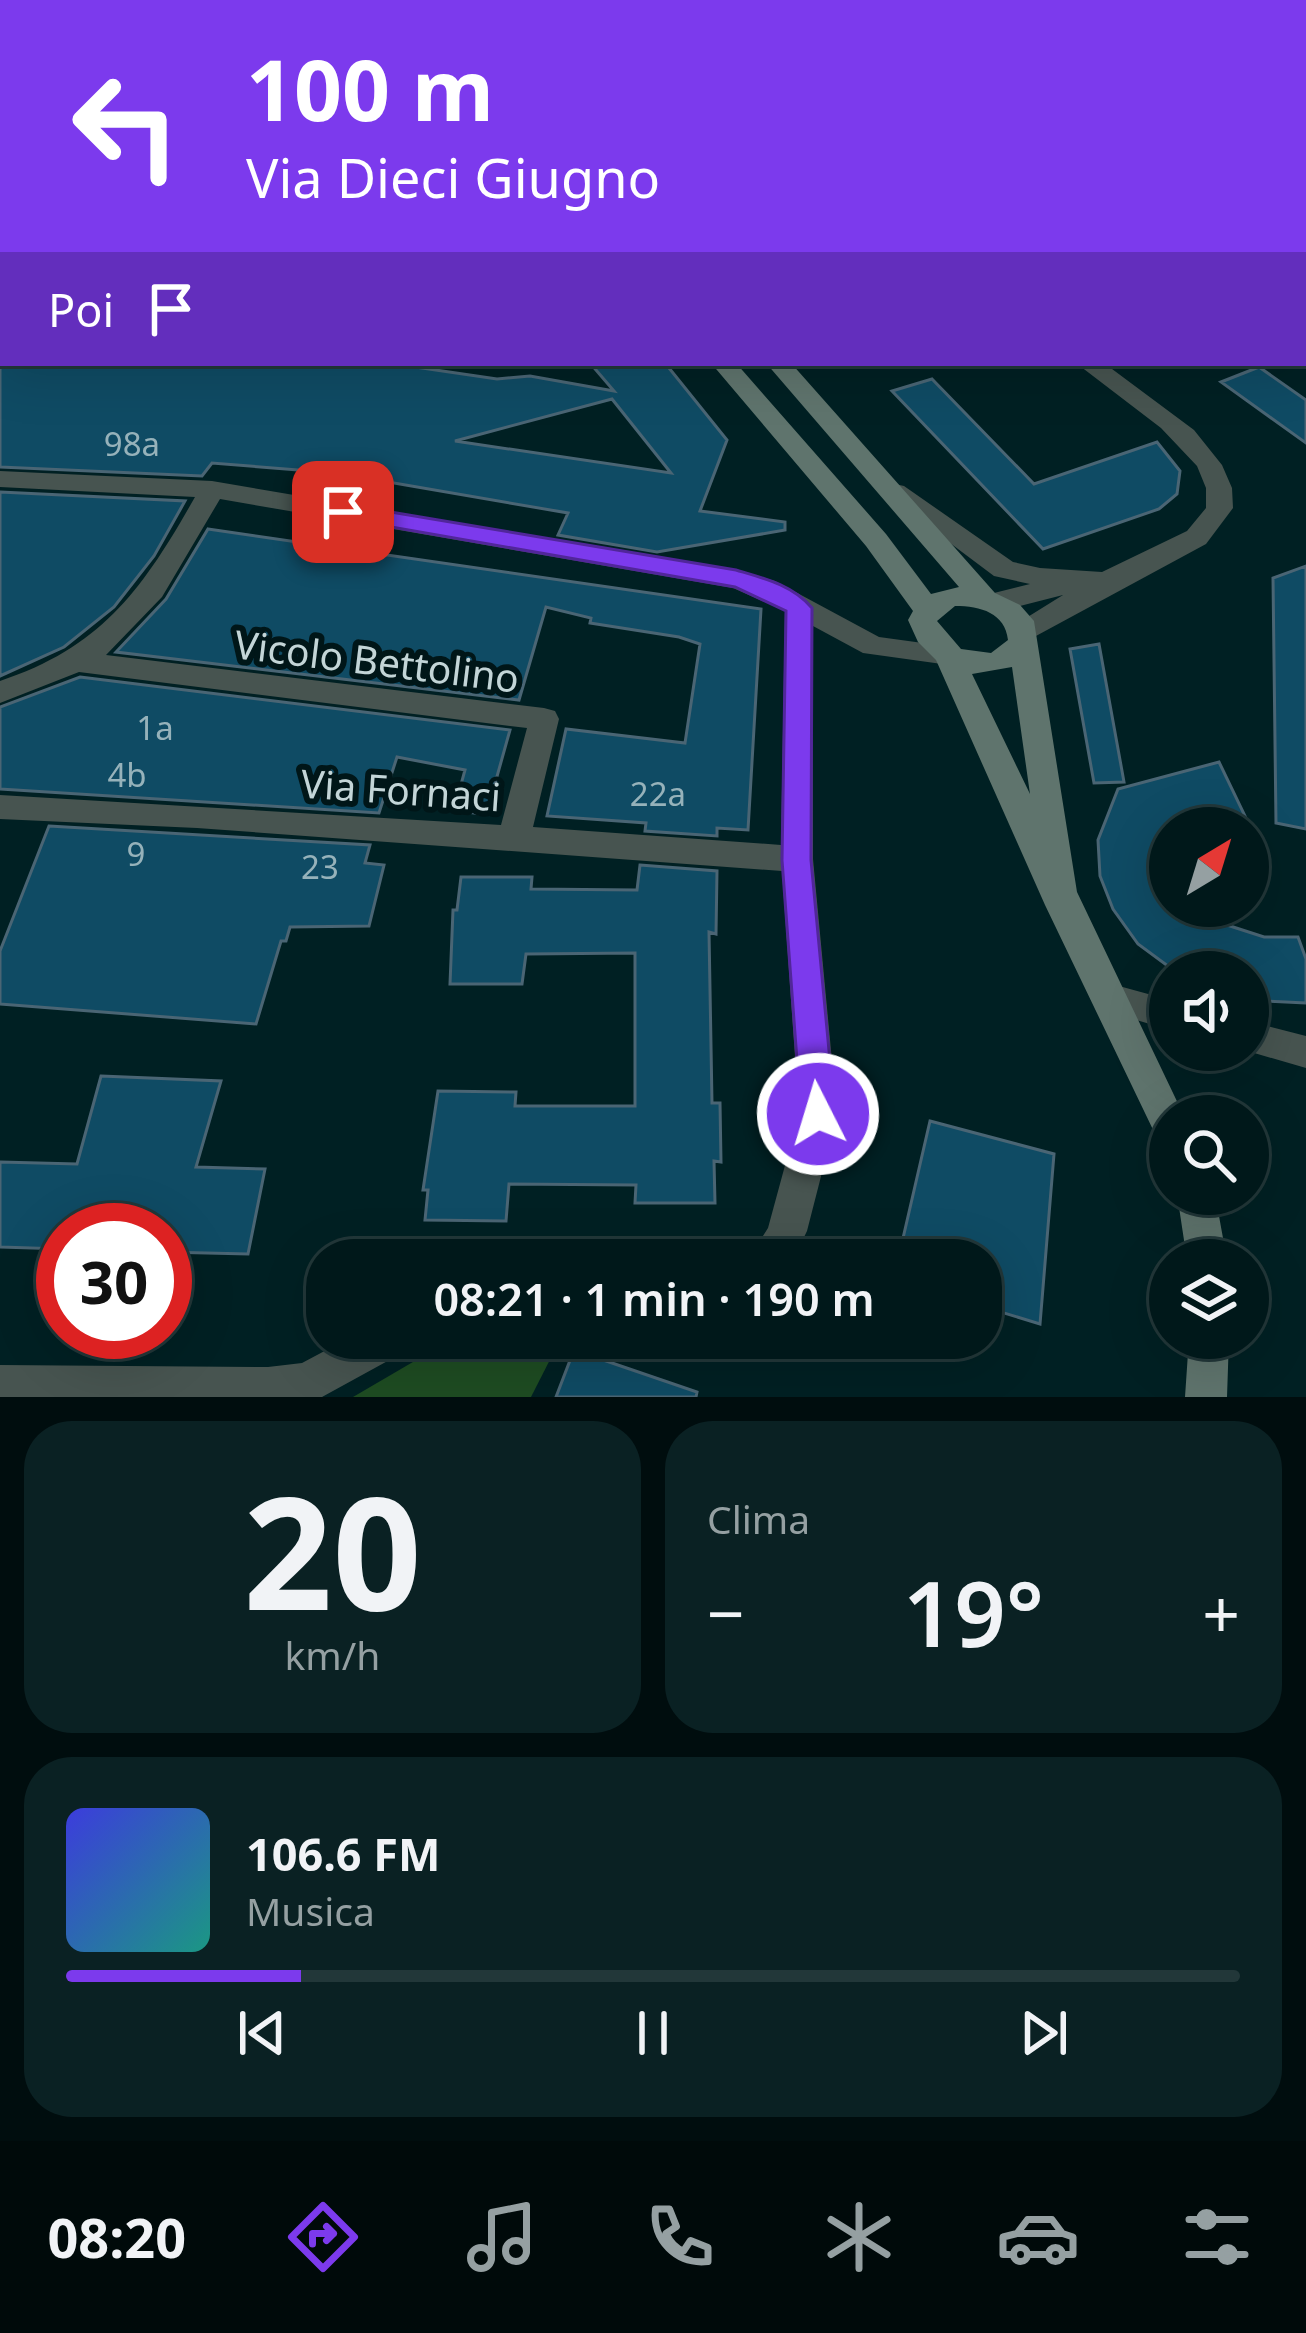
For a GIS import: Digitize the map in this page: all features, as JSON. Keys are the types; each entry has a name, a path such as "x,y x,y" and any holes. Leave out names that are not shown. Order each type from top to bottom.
{"main road":[{"path":"726,366 876,540 925,615 930,641 946,656 1155,1095"},
{"path":"781,366 990,600 1011,610 1022,638 1062,904"},
{"path":"925,615 952,598 990,600"},
{"path":"946,656 993,663 1016,652 1022,638"},
{"path":"1206,1397 1208,1359"}],"street":[{"path":"1022,638 1121,574 1172,554 1208,529 1216,514 1217,480 1192,444 1092,366"},
{"path":"0,479 212,489 736,579 765,587 883,647 946,656"},
{"path":"885,484 1004,569 1040,577 1091,578"},
{"path":"0,692 79,662 107,644 159,586 212,489"},
{"path":"990,600 1121,574"},
{"path":"783,1239 818,1114 796,860 799,608"},
{"path":"883,647 925,615"},
{"name":"Vicolo Bettolino","path":"79,662 544,719 514,839"},
{"name":"Via Fornaci","path":"0,807 796,860"},
{"path":"1108,998 1149,1009"},
{"path":"1269,1042 1306,1052"},
{"path":"0,1386 268,1388 305,1383 350,1359"}],"green space":[{"path":"418,1359 550,1359 531,1397 353,1397"}],"building":[{"path":"0,366 408,366 497,379 530,376 614,391 593,366 667,366 727,440 700,511 785,522 785,530 657,552 558,535 568,513 336,473 212,463 202,476 0,467","holes":["612,399 671,473 455,441"]},
{"path":"1259,367 1306,400 1306,443 1221,382"},
{"path":"932,379 1034,484 1157,442 1180,471 1177,494 1159,509 1043,549 892,391"},
{"path":"0,492 185,501 154,556 114,607 64,647 0,676"},
{"path":"208,529 761,609 748,830 717,828 717,836 645,831 646,823 547,816 566,729 685,743 700,644 679,637 590,623 591,618 546,607 519,700 116,652 166,599"},
{"path":"1306,566 1306,829 1276,823 1273,578"},
{"path":"1099,644 1124,782 1094,783 1070,649"},
{"path":"80,677 510,730 489,805 480,814 454,810 465,770 397,757 379,813 0,789 0,707"},
{"path":"1219,762 1241,807 1149,807 1149,927 1233,927 1264,937 1298,937 1306,959 1306,1003 1269,1001 1269,951 1149,952 1138,944 1113,909 1100,876 1098,840 1118,789"},
{"path":"49,826 370,845 365,863 384,865 369,926 290,927 286,941 281,941 256,1024 0,1004 0,951"},
{"path":"640,865 717,871 716,934 709,932 712,1103 720,1103 721,1162 714,1161 715,1203 635,1203 636,1185 509,1184 506,1221 425,1220 428,1190 423,1190 438,1091 516,1092 515,1106 635,1106 635,953 526,954 522,984 450,984 453,910 457,910 461,877 532,877 531,889 637,890"},
{"path":"101,1076 221,1081 196,1167 265,1169 248,1254 192,1253 192,1203 36,1203 36,1248 0,1247 0,1162 77,1164"},
{"path":"930,1121 1054,1154 1040,1324 1002,1312 1002,1239 903,1239"},
{"path":"571,1359 600,1359 697,1392 696,1397 556,1397"}],"route":[{"path":"343,512 736,579 765,587 799,608 796,860 818,1114"}]}
